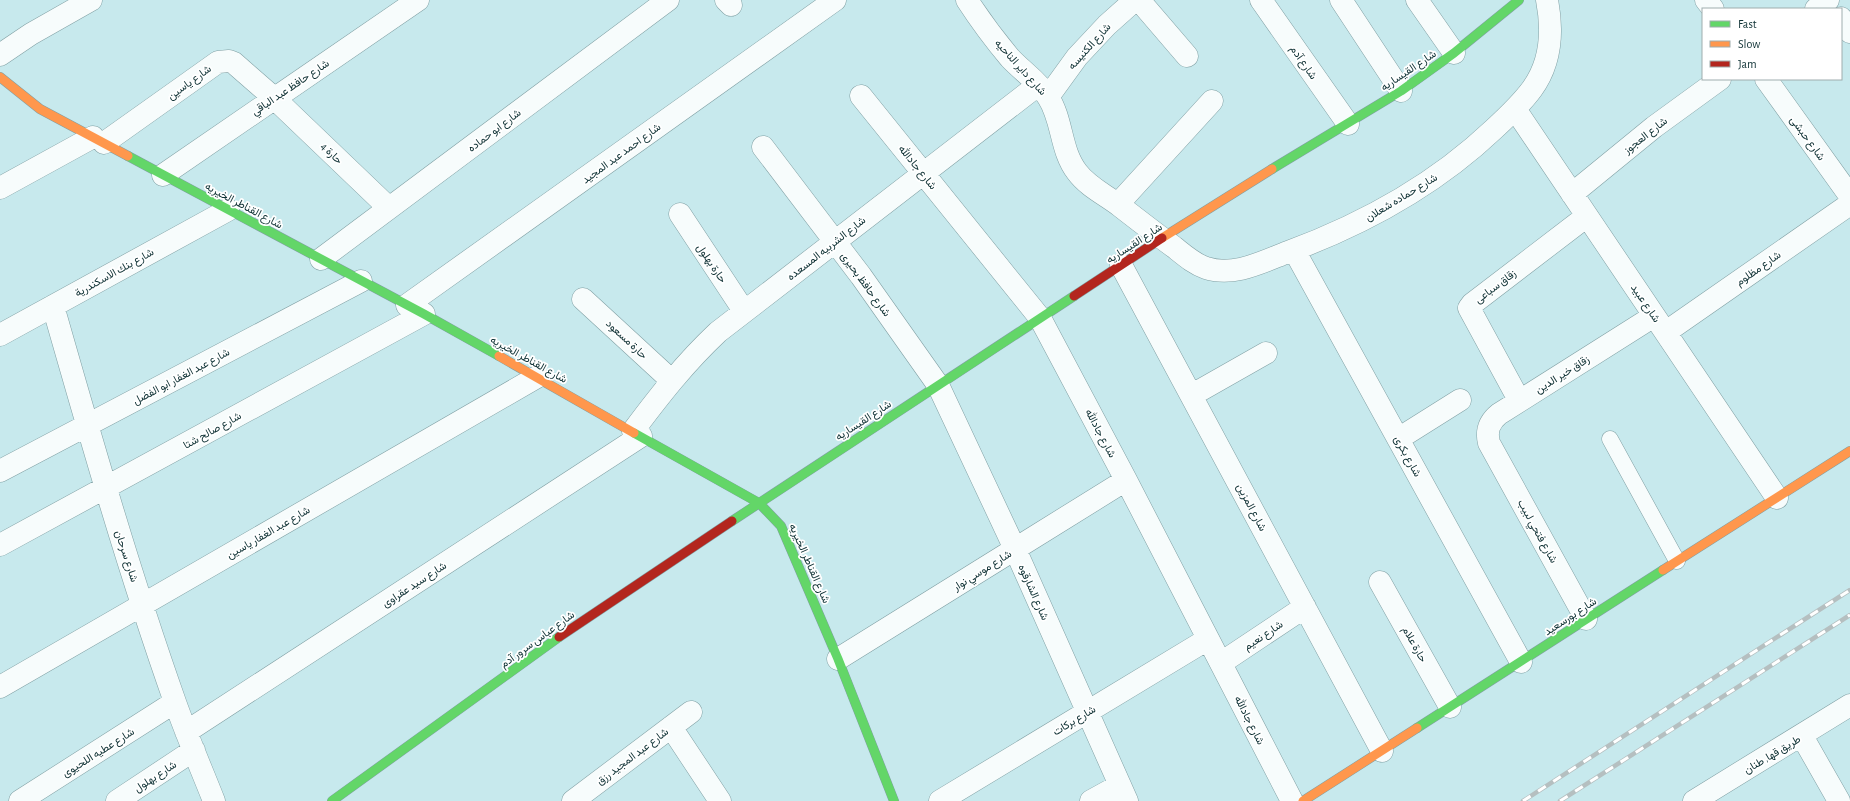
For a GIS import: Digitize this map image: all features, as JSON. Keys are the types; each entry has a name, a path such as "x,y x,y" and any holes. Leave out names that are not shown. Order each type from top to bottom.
{"street":[{"path":"0,55 31,34 91,0"},
{"name":"شارع حافظ عبد الباقي","path":"163,175 418,0"},
{"name":"شارع ابو حماده","path":"321,260 668,0"},
{"name":"شارع احمد عبد المجيد","path":"415,309 835,0"},
{"name":"شارع داير الناحيه","path":"967,0 987,29 1011,58 1043,91 1054,109 1067,155 1077,172 1090,185 1118,204 1162,239"},
{"name":"شارع الكنيسه","path":"1043,91 1107,25 1135,0"},
{"path":"1139,0 1187,56"},
{"name":"شارع آدم","path":"1261,0 1348,124"},
{"path":"1341,0 1401,91"},
{"path":"1417,0 1454,53"},
{"name":"شارع القيساريه","path":"760,503 1040,318 1230,195 1401,91 1454,53 1518,0"},
{"name":"شارع حماده شعلان","path":"1162,239 1200,265 1222,271 1238,270 1336,234 1413,193 1449,168 1483,139 1515,109 1532,89 1545,65 1551,39 1547,0"},
{"path":"1706,0 1712,8"},
{"path":"1817,8 1829,0 1835,8"},
{"path":"1842,20 1850,32"},
{"name":"شارع ياسين","path":"0,188 98,140 218,62 229,61 234,63 274,98"},
{"name":"شارع القناطر الخيريه","path":"0,77 40,109 415,309 760,503 781,526 838,659 894,801"},
{"name":"شارع العجوز","path":"1572,194 1654,127 1719,80"},
{"name":"شارع حبشى","path":"1767,80 1850,196"},
{"name":"شارع الشربيه المسعده","path":"637,434 671,380 693,355 718,332 924,173 1043,91"},
{"name":"شارع جادالله","path":"861,96 1040,318 1126,480 1292,801"},
{"name":"حارة 4","path":"274,98 389,208"},
{"path":"1118,204 1212,101"},
{"name":"شارع عبيد","path":"1515,109 1777,498"},
{"name":"شارع حافظ بحيرى","path":"763,147 911,345 938,385"},
{"name":"شارع مظلوم","path":"1660,324 1850,204"},
{"name":"شارع بنك الاسكندرية","path":"0,335 228,210"},
{"name":"حارة بهلول","path":"680,214 744,311"},
{"name":"زقاق سباعى","path":"1519,400 1470,313 1469,308 1472,304 1587,216"},
{"name":"شارع بكرى","path":"1294,250 1521,662"},
{"name":"شارع المزين","path":"1122,265 1382,751"},
{"name":"شارع عبد الغفار ابو الفضل","path":"0,471 361,281"},
{"name":"حارة مسعود","path":"583,298 671,380"},
{"name":"شارع سرحان","path":"53,306 105,488 142,605 175,702 214,801"},
{"name":"شارع صالح شتا","path":"0,545 105,488 415,309"},
{"name":"زقاق خير الدين","path":"1489,443 1487,435 1492,420 1519,400 1660,324"},
{"path":"1192,395 1266,353"},
{"name":"شارع عبد الغفار ياسين","path":"0,687 537,377"},
{"name":"شارع الشارقوه","path":"938,385 1014,549 1123,793"},
{"path":"1398,439 1460,400"},
{"name":"شارع سيد عقراوى","path":"190,741 637,434"},
{"name":"شارع فتحي لبيب","path":"1489,443 1586,619"},
{"name":"شارع بورسعيد","path":"1303,801 1850,451"},
{"name":"شارع موسي نوار","path":"838,659 1126,480"},
{"name":"شارع عباس سرور آدم","path":"332,801 586,618 760,503"},
{"name":"حارة علام","path":"1380,582 1450,707"},
{"name":"شارع نعيم","path":"1221,663 1305,607"},
{"name":"شارع بركات","path":"940,801 1208,639"},
{"name":"شارع عطيه اللحيوى","path":"20,801 175,702"},
{"name":"طريق قها, طنان","path":"1694,801 1802,736 1850,705"},
{"name":"شارع عبد المجيد رزق","path":"573,801 691,712"},
{"path":"671,727 720,801"},
{"path":"1802,736 1839,801"},
{"name":"شارع بهلول","path":"117,801 190,741"},
{"path":"1091,801 1123,793"}],"lane":[{"path":"1610,440 1677,562"}],"railway":[{"path":"1523,801 1850,590"},
{"path":"1560,801 1850,615"}],"traffic: fast":[{"path":"1272,169 1401,91 1454,53 1519,0"},
{"path":"128,156 424,314 499,356"},
{"path":"732,521 1074,296"},
{"path":"634,433 759,503 781,526 838,659 894,801"},
{"path":"1417,728 1663,570"},
{"path":"332,801 559,637"}],"traffic: slow":[{"path":"0,77 40,109 128,156"},
{"path":"1162,238 1272,169"},
{"path":"499,356 634,433"},
{"path":"1663,570 1850,451"},
{"path":"1303,801 1417,728"}],"traffic: jam":[{"path":"1074,296 1162,238"},
{"path":"559,637 732,521"}]}
